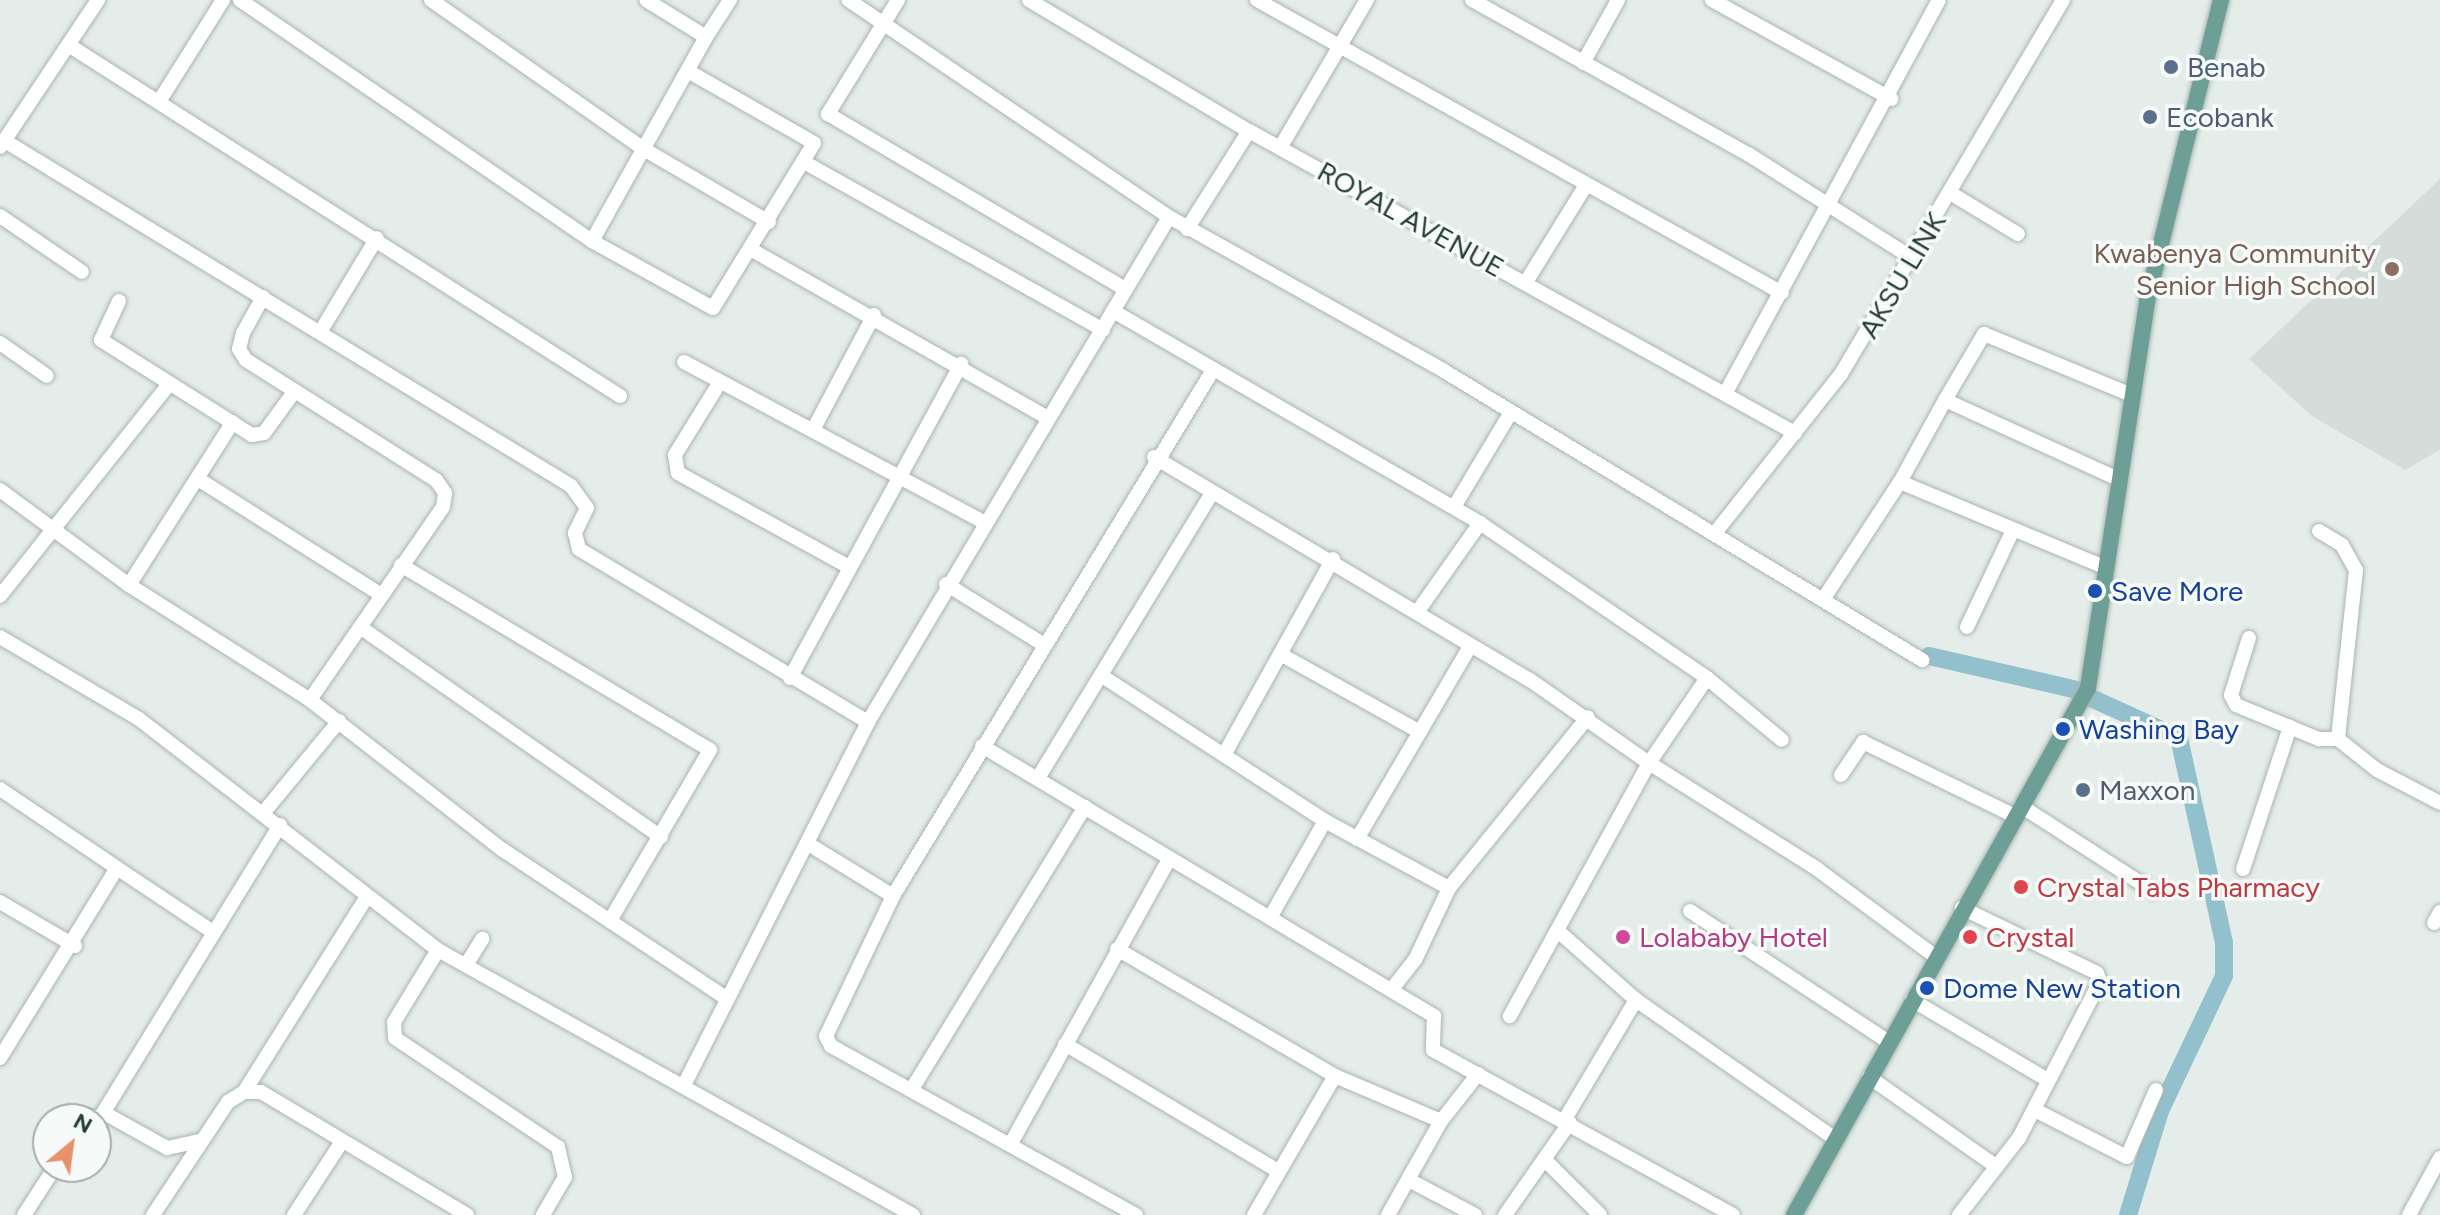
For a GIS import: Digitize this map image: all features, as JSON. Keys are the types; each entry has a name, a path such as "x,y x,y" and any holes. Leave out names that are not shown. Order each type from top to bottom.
{"main road":[{"path":"1794,1215 1962,908 2088,688 2102,566 2129,394 2221,0"}],"street":[{"path":"98,0 2,144 322,329 582,495 587,508 575,533 579,549 868,722"},
{"path":"160,100 223,0"},
{"path":"240,0 592,241 707,308 752,250 814,143 688,71"},
{"path":"431,0 647,151 769,222"},
{"path":"646,0 706,37"},
{"path":"592,241 647,151 706,37 730,0"},
{"path":"848,0 1187,229 1511,412 1824,598 1922,660"},
{"path":"898,0 828,114 1125,289"},
{"name":"ROYAL AVENUE","path":"1029,0 1249,131 1795,433"},
{"path":"1257,0 1585,187 1782,293"},
{"path":"1280,148 1367,0"},
{"path":"1472,0 1912,258"},
{"path":"1583,63 1618,0"},
{"path":"1712,0 1730,4 1891,99"},
{"path":"1725,394 1782,293 1825,206 1891,99 1939,0"},
{"name":"AKSU LINK","path":"1715,533 1833,387 1952,194 2063,0"},
{"path":"70,46 377,238 620,396"},
{"path":"1187,229 1249,131"},
{"path":"804,162 1103,330"},
{"path":"1526,282 1585,187"},
{"path":"1952,194 2018,234"},
{"path":"0,216 82,272"},
{"path":"684,1085 726,998 810,845 868,722 946,584 1169,217"},
{"path":"322,329 377,238"},
{"path":"752,250 961,364 1048,418"},
{"path":"263,297 239,349 294,392 436,480 445,493 401,565 310,700"},
{"path":"119,301 97,336 233,422 261,436 294,392"},
{"path":"1113,311 1480,523 1707,678 1782,740"},
{"path":"814,428 874,315"},
{"path":"1824,598 1900,482 1984,334 2129,394"},
{"path":"0,343 47,376"},
{"path":"684,362 814,428 984,522"},
{"path":"790,678 847,566 961,364"},
{"path":"1136,1215 1110,1210 1010,1145 831,1046 826,1036 893,896 1154,457 1213,370"},
{"path":"720,382 675,455 678,473 847,566"},
{"path":"0,596 56,533 169,384"},
{"path":"1945,400 2118,479"},
{"path":"1454,507 1511,412"},
{"path":"129,585 233,422"},
{"path":"1154,457 1212,493 1333,559 1588,717 1649,763 1817,869 1936,957"},
{"path":"198,479 380,594"},
{"path":"1900,482 2102,566"},
{"path":"0,490 129,585 310,700 503,850 726,998"},
{"path":"1038,778 1212,493"},
{"path":"1418,611 1480,523"},
{"path":"1967,627 2013,530"},
{"path":"2319,531 2342,545 2356,570 2338,739"},
{"path":"1225,753 1333,559"},
{"path":"401,565 710,750 611,919"},
{"path":"946,584 1041,643"},
{"path":"360,627 661,837"},
{"path":"0,637 139,719 264,812 367,897 438,950 913,1215"},
{"path":"2249,638 2231,695 2236,705 2290,727 2338,739 2377,770 2440,803"},
{"path":"1357,839 1471,645"},
{"path":"1280,654 1420,732"},
{"path":"1102,676 1225,753 1325,821 1449,888"},
{"path":"1510,1016 1559,932 1649,763 1707,678"},
{"path":"1392,989 1415,960 1449,888 1588,717"},
{"path":"264,812 339,721"},
{"path":"2243,869 2290,727"},
{"path":"1841,775 1863,742 2018,811 2153,891"},
{"path":"982,746 1169,859 1271,916 1437,1019 1431,1048 1568,1121 1733,1215"},
{"path":"0,789 210,930"},
{"path":"912,1089 1085,807"},
{"path":"1271,916 1325,821"},
{"path":"102,1103 210,930 280,825"},
{"path":"810,845 893,896"},
{"path":"1010,1145 1169,859"},
{"path":"0,1058 75,946 117,868"},
{"path":"153,1215 200,1141 244,1092 367,897"},
{"path":"0,902 75,946"},
{"path":"1959,1215 1997,1167 2035,1110 2099,977 1962,908"},
{"path":"1690,911 1889,1042"},
{"path":"1559,932 1636,1000 1835,1139"},
{"path":"466,965 482,939"},
{"path":"1117,949 1335,1076 1441,1121"},
{"path":"438,950 394,1022 395,1038 565,1155 565,1177 543,1215"},
{"path":"1505,1215 1547,1162 1636,1000"},
{"path":"1912,1000 2048,1080"},
{"path":"1065,1044 1278,1171"},
{"path":"1388,1215 1441,1121 1478,1074"},
{"path":"1254,1215 1335,1076"},
{"path":"1869,1077 1997,1167"},
{"path":"2035,1110 2127,1157 2156,1090"},
{"path":"244,1092 261,1092 341,1143 467,1215"},
{"path":"112,1123 167,1148 200,1141"},
{"path":"294,1215 341,1143"},
{"path":"2409,1215 2440,1158"},
{"path":"1547,1162 1600,1215"},
{"path":"1409,1180 1475,1215"},
{"path":"24,1215 45,1183"},
{"path":"437,1215 445,1201"}],"shaded area":[{"name":"Kwabenya Community Senior High School","path":"2440,179 2440,450 2405,470 2312,416 2249,359"}],"waterway":[{"path":"1929,656 2077,690"},
{"path":"2091,698 2179,738 2224,943 2224,976 2160,1111 2128,1215"}],"place":[{"name":"Benab","path":"2171,67"},
{"name":"Ecobank","path":"2150,117"},
{"name":"Kwabenya Community Senior High School","path":"2392,269"},
{"name":"Save More","path":"2095,591"},
{"name":"Washing Bay","path":"2063,729"},
{"name":"Maxxon","path":"2083,790"},
{"name":"Crystal Tabs Pharmacy","path":"2021,887"},
{"name":"Lolababy Hotel","path":"1623,937"},
{"name":"Crystal","path":"1970,937"},
{"name":"Dome New Station","path":"1927,988"}]}
